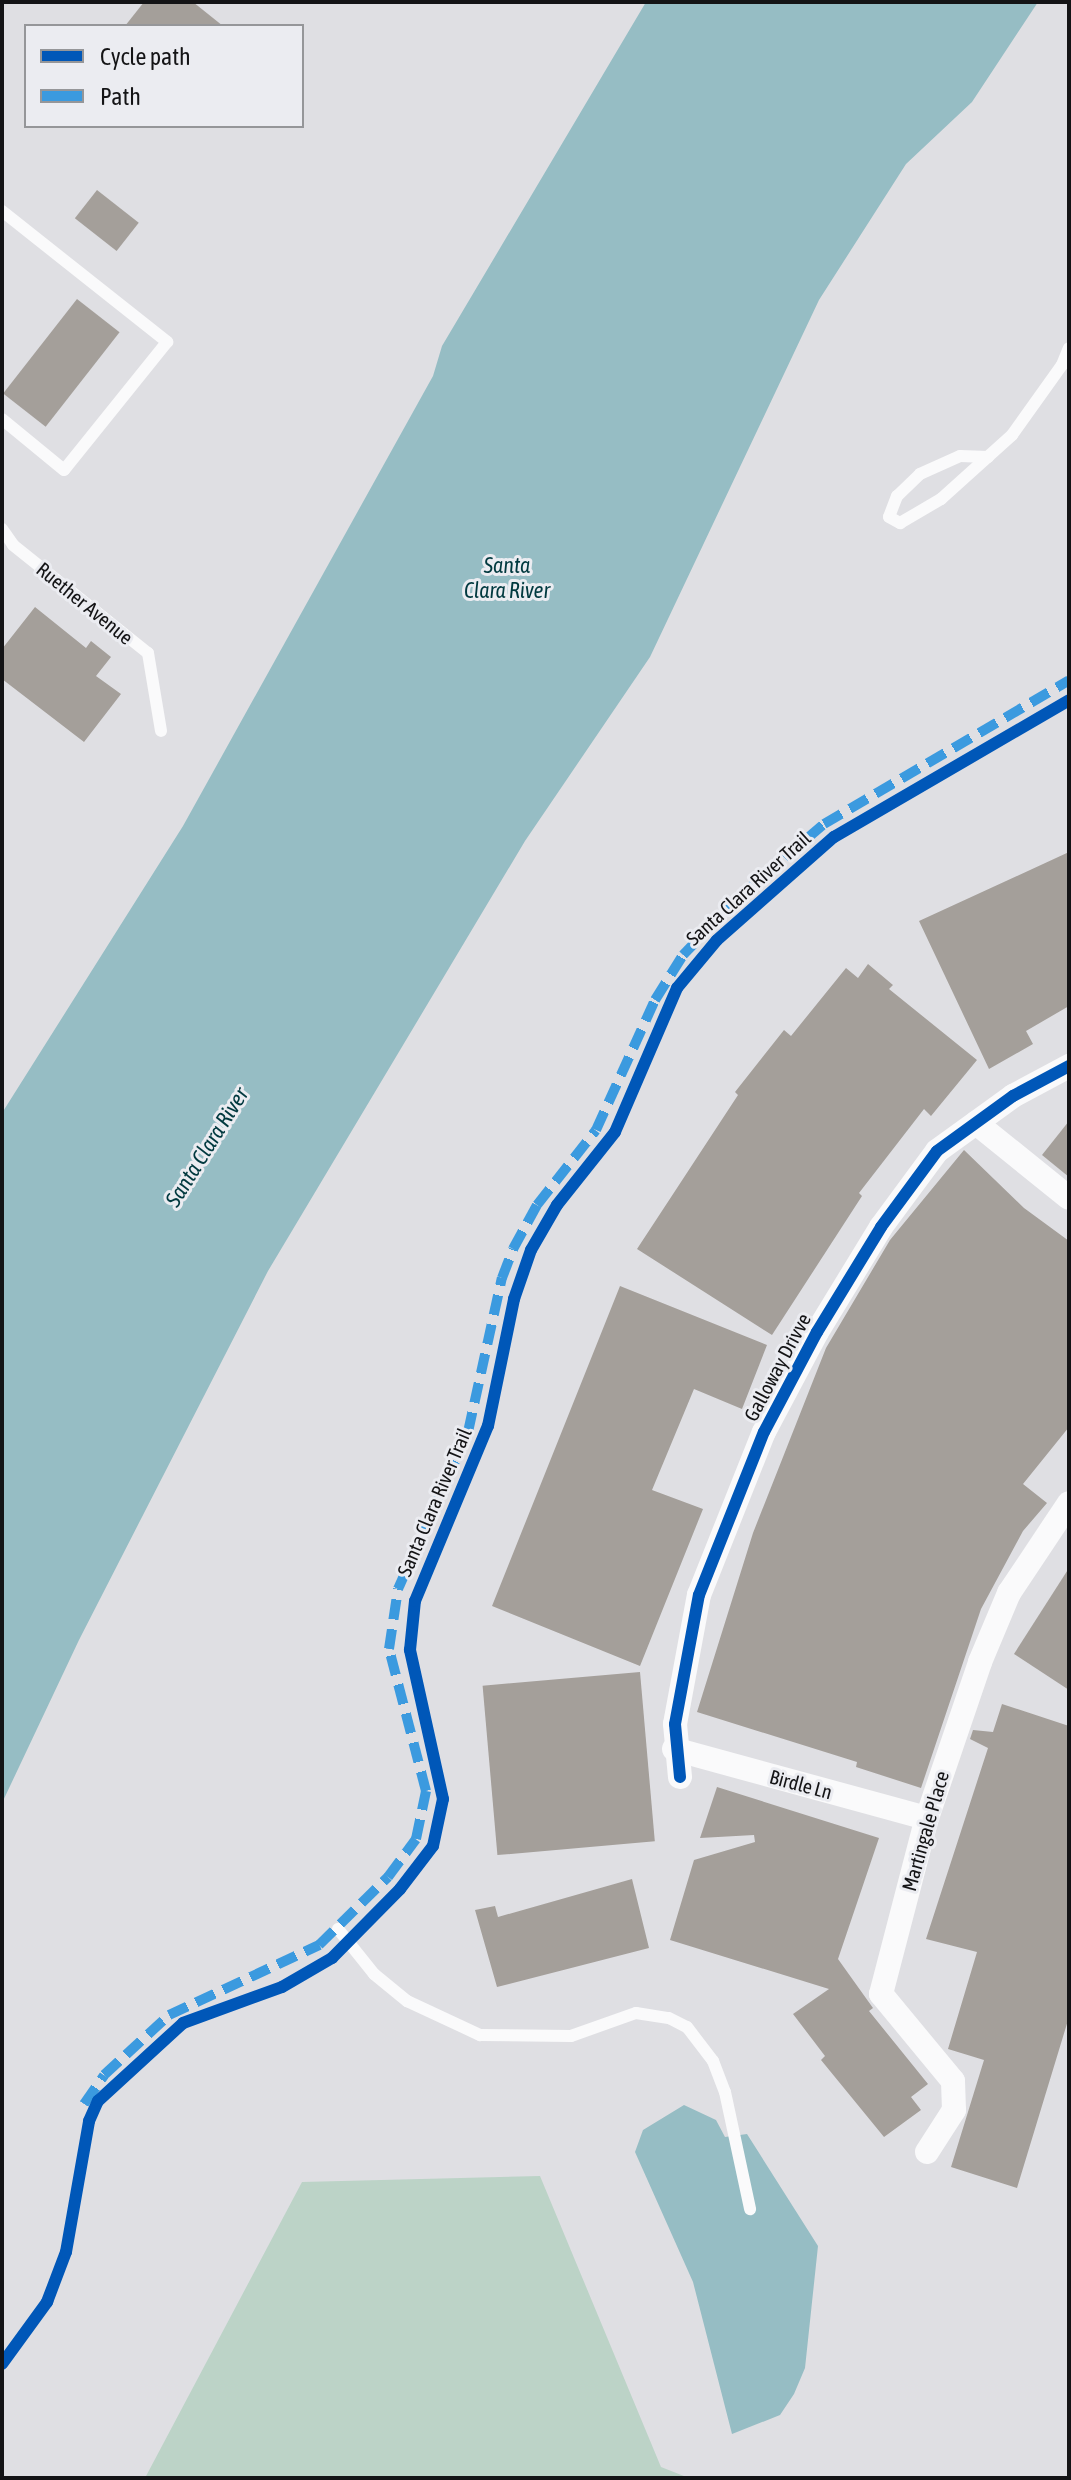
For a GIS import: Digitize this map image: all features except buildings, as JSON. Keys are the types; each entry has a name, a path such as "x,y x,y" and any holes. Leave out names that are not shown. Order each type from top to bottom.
{"street":[{"name":"Galloway Drivve","path":"680,1777 674,1749 699,1595 764,1432 881,1227 937,1151 976,1123 1069,1066"},
{"path":"976,1123 1069,1198"},
{"name":"Martingale Place","path":"927,2152 954,2110 953,2081 881,1994 927,1818 980,1662 1009,1593 1069,1503"},
{"name":"Birdle Ln","path":"674,1749 927,1818"}],"lane":[{"path":"2,211 167,342 64,470 2,419"},
{"path":"988,457 960,456 920,474 897,496 889,517 900,523 941,499 988,457 1012,435 1062,365 1069,348"},
{"name":"Ruether Avenue","path":"2,529 13,545 148,653 161,731"},
{"path":"338,1929 374,1974 407,2001 480,2035 571,2036 636,2013 669,2018 687,2027 713,2061 725,2092 750,2209"}],"green space":[{"path":"540,2176 661,2467 689,2478 145,2478 302,2182"}],"water":[{"name":"Santa Clara River","path":"646,2 1038,2 972,102 906,164 819,300 650,657 525,841 268,1271 79,1640 2,1803 2,1113 183,826 433,376 442,346"},
{"path":"684,2105 716,2120 725,2137 747,2134 818,2246 805,2368 794,2394 780,2415 732,2434 693,2282 635,2152 643,2130"}],"marked path":[{"path":"84,2104 104,2075 169,2015 319,1945 388,1877 416,1839 426,1791 389,1649 398,1589 468,1432 502,1278 513,1249 537,1205 596,1130 655,1000 683,955 739,897 824,824 1069,680"}],"cycle path":[{"name":"Santa Clara River Trail","path":"2,2364 47,2302 66,2252 89,2121 98,2101 183,2023 282,1987 332,1958 400,1889 433,1846 443,1799 410,1650 415,1601 488,1426 514,1299 531,1250 557,1205 615,1132 677,988 717,940 834,837 1069,700"},
{"path":"680,1777 675,1724 699,1595 764,1432 817,1332 881,1227 937,1151 1013,1096 1069,1066"}]}
